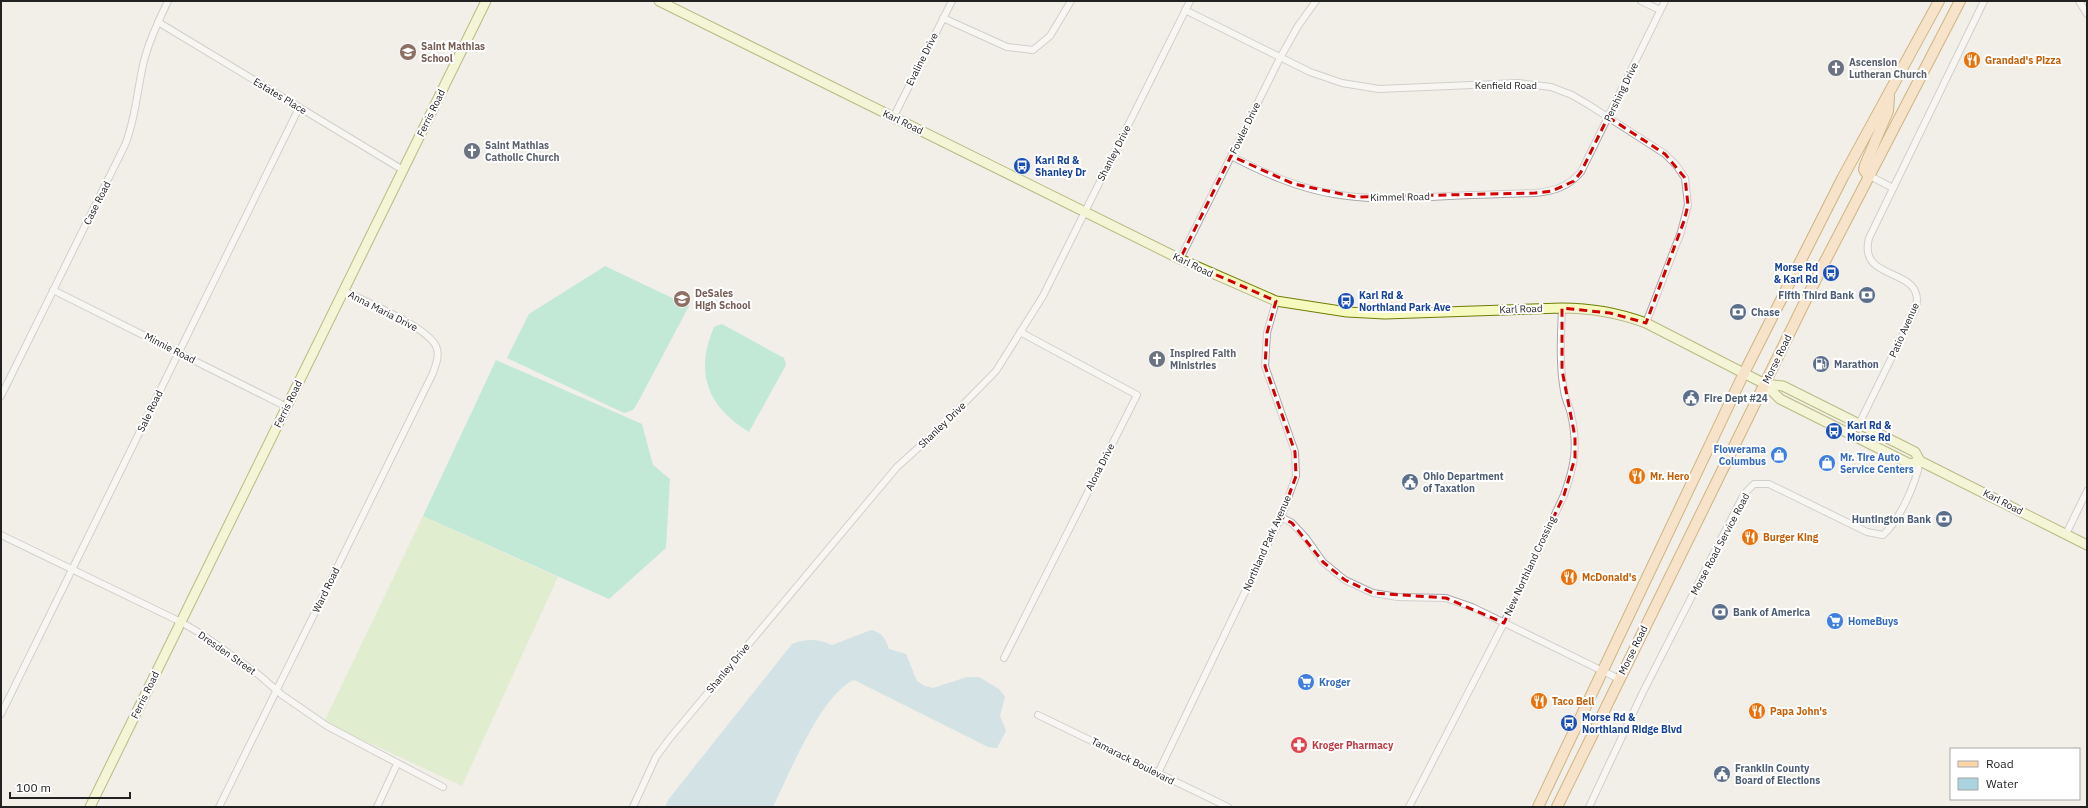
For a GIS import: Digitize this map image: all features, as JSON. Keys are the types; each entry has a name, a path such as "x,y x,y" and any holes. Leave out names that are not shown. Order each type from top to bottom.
{"main road":[{"name":"Ferris Road","path":"90,807 486,1"},
{"name":"Karl Road","path":"659,1 1180,259 1276,301 1347,312 1385,314 1562,308 1627,316 1646,323 1744,373 1765,384 1780,399 1910,464 1920,461"},
{"name":"Morse Road","path":"1538,807 1744,373 1816,230 1938,1"},
{"name":"Morse Road","path":"1557,807 1868,175 1960,1"},
{"path":"1868,175 1864,170 1865,165 1888,112 1889,93"},
{"name":"Karl Road","path":"1765,384 1783,386 1916,452 1920,461 2087,544"}],"street":[{"name":"Case Road","path":"1,396 131,130 144,60 158,22 168,1"},
{"name":"Evaline Drive","path":"893,118 952,1"},
{"path":"943,18 1007,48 1033,50 1050,36 1071,1"},
{"name":"Shanley Drive","path":"633,807 656,757 670,738 897,467 938,430 996,371 1043,296 1190,1"},
{"name":"Fowler Drive","path":"1180,259 1280,58 1298,26 1316,1"},
{"path":"1641,1 1660,10"},
{"name":"Pershing Drive","path":"1574,181 1581,172 1665,1"},
{"name":"Patio Avenue","path":"1859,424 1916,308 1918,299 1916,290 1909,283 1879,268 1870,260 1866,249 1869,238 1984,1"},
{"path":"2079,1 2087,14"},
{"name":"Kenfield Road","path":"1185,10 1280,58 1331,80 1379,89 1518,83 1539,84 1561,90 1608,117 1665,154 1676,165 1685,178 1688,191 1688,205 1683,225 1646,323"},
{"name":"Estates Place","path":"158,22 403,170"},
{"name":"Sale Road","path":"1,714 299,108"},
{"name":"Kimmel Road","path":"1231,156 1269,175 1294,184 1334,194 1367,198 1535,193 1552,191 1574,181"},
{"path":"1868,175 1893,188"},
{"name":"Minnie Road","path":"53,290 287,407"},
{"name":"Anna Maria Drive","path":"344,291 418,328 431,338 437,348 438,357 432,373"},
{"name":"Northland Park Avenue","path":"1158,773 1281,518 1296,476 1294,452 1265,366 1267,333 1276,301"},
{"name":"New Northland Crossing","path":"1409,807 1504,623 1564,495 1575,458 1575,437 1564,391 1561,342 1562,308"},
{"name":"Alona Drive","path":"1004,658 1136,395 1020,332"},
{"name":"Ward Road","path":"219,807 432,373"},
{"name":"Morse Road Service Road","path":"1590,807 1643,692 1744,494 1754,484 1769,484 1867,532 1883,535 1892,527 1917,475 1920,461"},
{"path":"2066,534 2087,491"},
{"path":"1281,518 1292,523 1306,538 1323,562 1346,580 1373,593 1398,597 1446,598 1472,607 1619,679"},
{"name":"Dresden Street","path":"1,535 181,622 209,640 327,726 443,787"},
{"name":"Tamarack Boulevard","path":"1038,715 1228,807"},
{"path":"377,807 397,764"}],"highlighted area":[{"path":"1608,117 1665,154 1685,178 1688,205 1684,221 1646,323 1610,313 1562,308 1562,370 1575,437 1575,458 1564,495 1504,623 1446,598 1373,593 1345,580 1323,562 1292,523 1281,517 1296,476 1295,452 1265,366 1267,333 1276,301 1180,259 1231,156 1294,184 1356,197 1535,193 1552,191 1574,181 1581,172"}],"green space":[{"path":"605,266 689,306 637,404 633,410 624,413 507,358 529,314"},
{"path":"722,324 784,358 786,365 749,432 723,412 715,400 705,374 705,359 708,344 714,327"},
{"path":"496,360 642,424 653,465 670,479 666,548 609,599 423,516"},
{"path":"423,516 558,577 462,786 324,722"}],"water":[{"path":"871,630 883,636 889,649 906,654 917,681 925,686 933,688 967,677 979,677 999,689 1005,697 1000,716 1006,731 997,748 988,747 854,680 842,688 830,701 818,718 807,737 773,807 665,807 668,800 792,644 812,640 822,641 832,645"}],"place":[{"name":"Saint Mathias School","path":"408,52"},
{"name":"Grandad's Pizza","path":"1972,60"},
{"name":"Ascension Lutheran Church","path":"1836,68"},
{"name":"Saint Mathias Catholic Church","path":"472,151"},
{"name":"Karl Rd & Shanley Dr","path":"1022,166"},
{"name":"Morse Rd & Karl Rd","path":"1831,273"},
{"name":"Fifth Third Bank","path":"1867,295"},
{"name":"DeSales High School","path":"682,299"},
{"name":"Karl Rd & Northland Park Ave","path":"1346,301"},
{"name":"Chase","path":"1738,312"},
{"name":"Inspired Faith Ministries","path":"1157,359"},
{"name":"Marathon","path":"1821,364"},
{"name":"Fire Dept #24","path":"1691,398"},
{"name":"Karl Rd & Morse Rd","path":"1834,431"},
{"name":"Flowerama Columbus","path":"1779,455"},
{"name":"Mr. Tire Auto Service Centers","path":"1827,463"},
{"name":"Mr. Hero","path":"1637,476"},
{"name":"Ohio Department of Taxation","path":"1410,482"},
{"name":"Huntington Bank","path":"1944,519"},
{"name":"Burger King","path":"1750,537"},
{"name":"McDonald's","path":"1569,577"},
{"name":"Bank of America","path":"1720,612"},
{"name":"HomeBuys","path":"1835,621"},
{"name":"Kroger","path":"1306,682"},
{"name":"Taco Bell","path":"1539,701"},
{"name":"Papa John's","path":"1757,711"},
{"name":"Morse Rd & Northland Ridge Blvd","path":"1569,723"},
{"name":"Kroger Pharmacy","path":"1299,745"},
{"name":"Franklin County Board of Elections","path":"1722,774"}]}
